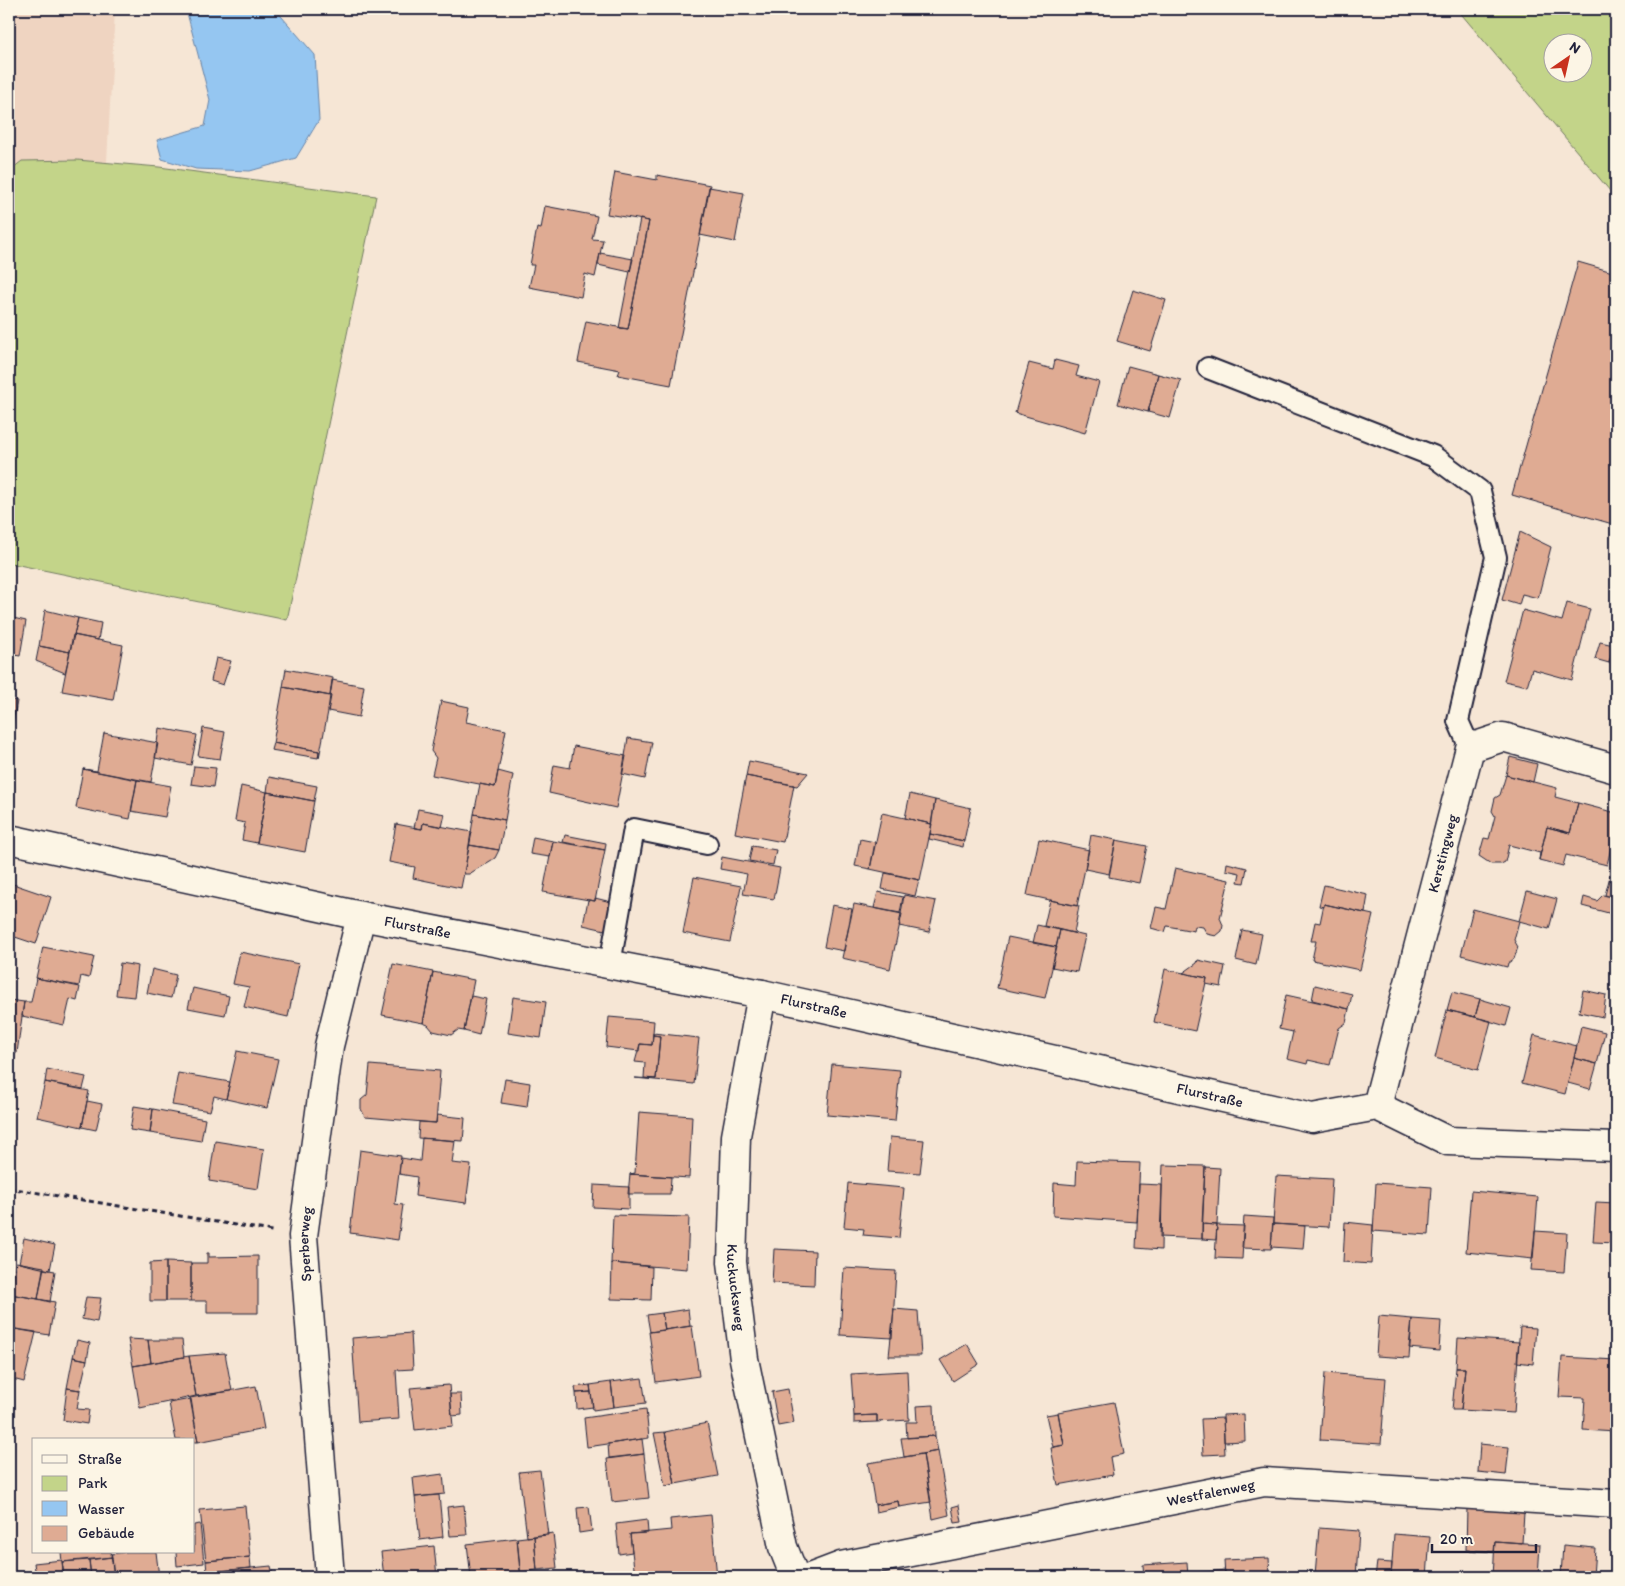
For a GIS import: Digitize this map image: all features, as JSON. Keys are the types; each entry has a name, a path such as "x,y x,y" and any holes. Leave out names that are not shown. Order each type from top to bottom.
{"street":[{"path":"1470,748 1503,737 1616,769"},
{"name":"Kerstingweg","path":"1377,1106 1470,748"},
{"name":"Flurstraße","path":"9,839 361,916 762,994 1312,1118 1377,1106"},
{"name":"Sperberweg","path":"330,1577 303,1236 329,1046 361,916"},
{"name":"Kuckucksweg","path":"762,994 736,1136 732,1262 744,1360 782,1547 795,1577"},
{"path":"1377,1106 1448,1141 1616,1147"},
{"name":"Westfalenweg","path":"812,1577 841,1566 1264,1482 1616,1504"}],"lane":[{"path":"1208,368 1433,456 1480,491 1496,557 1458,721 1470,748"},
{"path":"610,964 634,829 707,844"}],"path":[{"path":"9,1188 303,1236"}],"shaded area":[{"path":"9,9 115,9 107,162 77,160 22,161 9,171"}],"green space":[{"path":"1457,9 1616,9 1616,198"},
{"path":"77,160 159,167 376,196 287,620 9,563 9,171 22,161"}],"water":[{"path":"186,9 275,9 315,55 319,120 296,158 250,171 196,169 162,159 157,140 205,126 210,100"}],"building":[{"path":"615,172 657,180 657,175 710,185 671,385 618,375 620,370 578,362 586,321 628,329 649,221 607,214"},
{"path":"709,187 744,193 735,242 700,235"},
{"path":"545,206 597,216 592,239 603,240 595,277 585,274 581,297 529,287 534,265 530,265 537,228 541,229"},
{"path":"640,219 649,221 628,329 619,328"},
{"path":"600,253 633,259 630,272 598,265"},
{"path":"1578,262 1616,273 1616,525 1512,495"},
{"path":"1133,290 1166,300 1150,351 1117,341"},
{"path":"1055,360 1079,366 1076,376 1099,382 1085,433 1015,413 1029,363 1053,369"},
{"path":"1128,366 1158,374 1148,412 1118,404"},
{"path":"1158,374 1181,380 1170,418 1148,412"},
{"path":"1520,532 1551,547 1538,598 1522,594 1519,605 1502,600"},
{"path":"1567,603 1590,609 1572,680 1532,669 1527,686 1504,681 1523,610 1562,621"},
{"path":"45,610 78,618 70,652 39,646"},
{"path":"9,617 26,621 20,656 9,654"},
{"path":"78,618 101,623 98,640 74,635"},
{"path":"73,635 123,645 113,700 62,691"},
{"path":"1616,637 1616,665 1609,663"},
{"path":"1600,642 1614,645 1609,663 1595,659"},
{"path":"39,646 70,652 65,673 36,661"},
{"path":"216,658 231,661 223,685 211,681"},
{"path":"286,669 333,678 330,696 283,687"},
{"path":"332,680 364,686 359,717 328,711"},
{"path":"283,687 331,696 319,758 319,751 273,743"},
{"path":"9,699 17,701 9,745"},
{"path":"441,701 469,707 466,722 506,730 495,787 432,775 436,758 431,751"},
{"path":"159,728 197,735 191,765 155,758"},
{"path":"203,728 225,732 220,759 198,756"},
{"path":"104,733 158,743 151,782 83,769 97,771"},
{"path":"628,738 652,742 645,779 622,774"},
{"path":"273,743 319,751 318,758 271,750"},
{"path":"574,746 626,756 616,808 549,793 554,765 570,768"},
{"path":"1510,757 1537,764 1533,782 1506,775"},
{"path":"749,761 808,773 797,786 746,776"},
{"path":"194,766 216,768 213,787 191,784"},
{"path":"83,769 137,780 130,819 76,808"},
{"path":"498,771 513,775 505,820 474,814 480,784 495,787"},
{"path":"1506,775 1557,788 1555,797 1578,803 1570,833 1547,827 1539,860 1540,853 1509,845 1505,862 1501,864 1491,864 1479,856 1484,838 1489,839 1495,816 1492,811 1495,798 1500,795"},
{"path":"746,776 794,785 783,842 735,833"},
{"path":"269,777 317,786 314,801 267,792"},
{"path":"137,780 171,786 165,817 131,811"},
{"path":"241,786 267,792 257,843 242,840 245,823 235,821"},
{"path":"267,792 314,801 305,852 257,843"},
{"path":"910,794 935,800 931,824 905,818"},
{"path":"935,800 971,808 964,841 930,834"},
{"path":"1578,803 1616,813 1616,826 1607,865 1566,855 1563,866 1539,860 1547,827 1570,833"},
{"path":"418,809 445,814 442,827 423,823 422,829 414,828"},
{"path":"882,813 932,824 920,880 870,869"},
{"path":"474,814 505,820 499,850 469,845"},
{"path":"423,823 472,832 461,888 413,878 415,867 389,862 396,824 422,829"},
{"path":"930,834 964,841 963,847 929,839"},
{"path":"565,835 606,843 605,850 563,842"},
{"path":"1091,835 1116,840 1109,874 1085,869"},
{"path":"533,837 553,841 550,857 530,854"},
{"path":"860,839 875,842 870,869 855,866"},
{"path":"1039,839 1089,850 1077,906 1027,895"},
{"path":"1116,840 1147,846 1139,883 1109,877"},
{"path":"553,841 605,850 595,901 543,892"},
{"path":"469,845 499,850 495,858 469,874 464,874"},
{"path":"752,846 776,850 773,865 749,861"},
{"path":"722,857 780,868 774,899 743,894 747,874 720,869"},
{"path":"1227,863 1247,868 1244,883 1238,882 1240,873 1226,870"},
{"path":"1613,865 1616,866 1616,898 1605,895"},
{"path":"1175,868 1229,880 1220,918 1223,925 1222,931 1216,936 1207,934 1203,927 1195,926 1194,931 1167,926 1165,932 1151,928 1156,907 1166,909"},
{"path":"885,873 919,880 915,896 882,889"},
{"path":"694,877 741,886 730,942 683,933"},
{"path":"13,884 51,897 36,944 9,935 9,896"},
{"path":"1324,885 1368,895 1365,913 1324,904 1324,907 1319,906"},
{"path":"1527,891 1557,899 1549,929 1519,921"},
{"path":"878,892 903,897 900,913 874,908"},
{"path":"904,895 936,901 929,932 899,926"},
{"path":"1603,895 1616,898 1616,915 1582,906 1584,897 1597,901"},
{"path":"595,898 611,902 605,930 583,925 588,900 595,901"},
{"path":"1050,900 1079,906 1074,933 1044,926"},
{"path":"854,904 902,914 890,969 842,958"},
{"path":"1324,904 1373,915 1360,970 1312,960 1316,941 1311,941 1315,922 1320,923"},
{"path":"832,905 852,909 844,951 824,947"},
{"path":"1473,909 1519,921 1514,940 1518,947 1514,959 1508,963 1507,967 1461,955"},
{"path":"1037,925 1060,930 1056,947 1033,943"},
{"path":"1060,930 1085,936 1077,972 1052,967"},
{"path":"1242,930 1262,934 1256,965 1236,960"},
{"path":"1008,937 1057,947 1045,998 997,988"},
{"path":"43,947 94,957 89,978 81,976 79,986 36,978"},
{"path":"240,952 299,964 288,1017 244,1007 249,987 233,984"},
{"path":"1198,960 1225,966 1221,987 1206,984 1207,978 1183,973 1197,963"},
{"path":"120,963 138,966 134,997 116,995"},
{"path":"393,964 433,972 423,1023 382,1015"},
{"path":"152,969 176,975 171,998 147,993"},
{"path":"1165,969 1207,978 1195,1031 1154,1022"},
{"path":"433,972 474,980 464,1031 458,1030 451,1035 433,1031 428,1025 423,1023"},
{"path":"36,978 80,987 77,1001 70,999 64,1025 22,1016 24,1002 31,1002"},
{"path":"1315,985 1352,994 1349,1009 1312,1000"},
{"path":"193,988 229,996 225,1015 188,1008"},
{"path":"1583,990 1606,995 1603,1017 1579,1012"},
{"path":"1452,992 1480,999 1475,1017 1447,1010"},
{"path":"1286,995 1349,1009 1346,1023 1339,1028 1330,1065 1308,1060 1307,1064 1287,1059 1293,1032 1279,1029"},
{"path":"471,996 486,999 479,1035 464,1031"},
{"path":"513,997 546,1002 541,1038 508,1033"},
{"path":"1480,999 1511,1008 1506,1026 1475,1017"},
{"path":"9,1000 24,1002 17,1053 9,1052"},
{"path":"1447,1010 1491,1021 1478,1070 1435,1058"},
{"path":"609,1017 654,1021 652,1045 640,1044 639,1051 606,1047"},
{"path":"1581,1026 1605,1032 1597,1064 1574,1058"},
{"path":"653,1033 699,1038 694,1084 635,1078 656,1079 660,1036 653,1035"},
{"path":"653,1035 660,1036 656,1079 644,1078 645,1063 635,1062 640,1044 652,1045"},
{"path":"1534,1035 1577,1046 1565,1094 1522,1083"},
{"path":"237,1051 278,1059 267,1108 226,1099"},
{"path":"9,1052 15,1053 14,1066 9,1065"},
{"path":"1574,1058 1597,1064 1590,1089 1568,1083"},
{"path":"832,1064 900,1070 895,1121 827,1115"},
{"path":"370,1065 440,1071 436,1123 365,1117 361,1109 361,1100 367,1095"},
{"path":"47,1069 86,1077 83,1089 45,1082"},
{"path":"178,1073 230,1082 226,1099 214,1096 210,1111 172,1105"},
{"path":"505,1079 530,1083 527,1107 501,1103"},
{"path":"45,1082 89,1091 82,1127 37,1117"},
{"path":"87,1101 102,1104 96,1130 82,1127"},
{"path":"134,1106 153,1109 150,1133 130,1130"},
{"path":"153,1109 205,1119 201,1141 150,1133"},
{"path":"639,1112 692,1116 689,1178 630,1174 635,1173"},
{"path":"437,1115 465,1118 463,1141 418,1138 419,1122 436,1123"},
{"path":"890,1137 924,1140 920,1173 887,1171"},
{"path":"422,1138 455,1141 452,1163 471,1165 466,1203 415,1196 417,1177 399,1174 401,1158 420,1161"},
{"path":"215,1141 264,1149 258,1189 209,1181"},
{"path":"360,1150 401,1156 395,1204 403,1205 398,1240 350,1233"},
{"path":"1077,1161 1140,1163 1137,1222 1053,1216 1054,1183 1076,1185"},
{"path":"1163,1165 1205,1166 1202,1239 1160,1237"},
{"path":"1205,1167 1220,1168 1217,1225 1202,1224"},
{"path":"630,1174 671,1177 670,1194 628,1194"},
{"path":"1276,1176 1332,1179 1329,1227 1273,1224"},
{"path":"848,1183 904,1188 899,1238 863,1235 864,1229 844,1227"},
{"path":"1376,1183 1432,1187 1429,1235 1373,1231"},
{"path":"1139,1184 1162,1185 1161,1250 1136,1248"},
{"path":"594,1185 629,1187 629,1209 593,1207"},
{"path":"1471,1191 1538,1197 1533,1259 1466,1252"},
{"path":"1596,1202 1616,1203 1616,1243 1593,1242"},
{"path":"613,1215 689,1217 687,1269 611,1263"},
{"path":"1244,1216 1273,1218 1271,1249 1242,1248"},
{"path":"1345,1222 1373,1225 1371,1264 1343,1262"},
{"path":"1202,1224 1217,1225 1216,1240 1202,1239"},
{"path":"1273,1224 1305,1226 1303,1249 1271,1247"},
{"path":"1217,1225 1244,1226 1242,1259 1215,1258"},
{"path":"1535,1231 1567,1233 1564,1272 1531,1270"},
{"path":"24,1238 55,1245 50,1270 19,1263"},
{"path":"774,1249 815,1251 814,1285 772,1283"},
{"path":"207,1253 209,1253 209,1257 258,1256 258,1313 207,1313 207,1301 191,1301 191,1263 207,1263"},
{"path":"16,1262 44,1267 38,1299 10,1294"},
{"path":"166,1262 166,1301 150,1301 150,1263"},
{"path":"166,1262 191,1263 191,1301 166,1301"},
{"path":"612,1263 652,1267 651,1300 611,1299"},
{"path":"844,1268 896,1271 892,1338 840,1335"},
{"path":"43,1269 55,1271 50,1302 38,1299"},
{"path":"10,1294 55,1302 49,1335 9,1328"},
{"path":"86,1297 101,1298 97,1322 82,1319"},
{"path":"688,1309 690,1326 665,1330 662,1313"},
{"path":"894,1309 918,1311 921,1356 889,1356"},
{"path":"662,1313 665,1330 650,1332 647,1315"},
{"path":"1379,1316 1412,1319 1409,1358 1376,1356"},
{"path":"1412,1319 1441,1321 1439,1351 1409,1348"},
{"path":"692,1326 699,1376 656,1382 649,1332"},
{"path":"1520,1327 1536,1328 1533,1364 1517,1362"},
{"path":"9,1328 36,1332 24,1382 9,1378"},
{"path":"411,1333 413,1369 396,1370 399,1419 358,1422 352,1338"},
{"path":"1458,1338 1519,1342 1514,1413 1461,1410 1465,1368 1456,1368"},
{"path":"128,1339 148,1340 151,1363 133,1366"},
{"path":"77,1340 90,1343 87,1360 73,1357"},
{"path":"148,1340 182,1340 184,1357 151,1363"},
{"path":"967,1344 979,1364 953,1381 940,1360"},
{"path":"225,1353 232,1391 196,1396 189,1356"},
{"path":"189,1356 196,1396 140,1408 133,1366"},
{"path":"73,1357 87,1360 80,1390 67,1388"},
{"path":"1562,1357 1616,1360 1616,1432 1583,1430 1585,1398 1559,1397"},
{"path":"1456,1368 1465,1368 1461,1410 1452,1410"},
{"path":"907,1371 909,1420 877,1422 877,1415 854,1416 851,1374"},
{"path":"1325,1373 1386,1378 1381,1444 1320,1440"},
{"path":"642,1378 646,1403 614,1407 611,1382"},
{"path":"611,1382 614,1407 593,1410 590,1385"},
{"path":"449,1385 453,1426 415,1430 410,1388"},
{"path":"590,1385 591,1392 576,1393 575,1387"},
{"path":"256,1386 264,1429 198,1442 190,1398"},
{"path":"67,1388 80,1390 77,1409 89,1410 87,1424 63,1420"},
{"path":"788,1389 794,1423 778,1426 772,1392"},
{"path":"591,1392 593,1407 577,1409 576,1393"},
{"path":"450,1394 461,1394 462,1415 452,1416"},
{"path":"191,1399 198,1442 195,1442 195,1438 176,1438 169,1403"},
{"path":"1114,1402 1124,1454 1110,1457 1113,1475 1058,1485 1051,1448 1064,1445 1058,1412"},
{"path":"934,1405 935,1436 907,1438 906,1422 917,1422 916,1406"},
{"path":"646,1409 649,1438 587,1447 584,1418"},
{"path":"1058,1413 1064,1445 1053,1447 1046,1415"},
{"path":"1244,1414 1245,1441 1224,1442 1223,1415"},
{"path":"877,1415 877,1422 854,1423 854,1416"},
{"path":"1223,1418 1225,1454 1203,1455 1201,1419"},
{"path":"707,1423 718,1476 675,1484 665,1432"},
{"path":"665,1432 675,1484 665,1486 654,1433"},
{"path":"935,1436 938,1451 904,1457 901,1438"},
{"path":"642,1439 644,1454 609,1458 608,1444"},
{"path":"1480,1444 1509,1447 1506,1475 1478,1472"},
{"path":"938,1451 949,1515 933,1519 923,1454"},
{"path":"644,1454 649,1498 612,1502 607,1459"},
{"path":"923,1454 931,1502 899,1507 898,1501 875,1505 868,1463"},
{"path":"540,1470 548,1535 527,1537 519,1472"},
{"path":"443,1474 445,1494 415,1497 413,1478"},
{"path":"439,1495 443,1537 420,1540 415,1497"},
{"path":"898,1501 899,1507 876,1512 875,1505"},
{"path":"464,1505 467,1535 450,1536 447,1507"},
{"path":"959,1505 962,1522 955,1523 952,1507"},
{"path":"245,1506 250,1557 206,1561 200,1510"},
{"path":"589,1507 592,1531 579,1533 577,1508"},
{"path":"1467,1508 1524,1513 1522,1543 1495,1541 1494,1552 1466,1550"},
{"path":"711,1515 717,1577 635,1577 630,1534 671,1530 670,1519"},
{"path":"647,1520 648,1533 630,1534 632,1552 619,1554 616,1524"},
{"path":"200,1524 204,1563 177,1566 176,1554 195,1554 195,1525"},
{"path":"1319,1528 1359,1531 1356,1577 1311,1577 1311,1575 1315,1575"},
{"path":"553,1533 557,1568 537,1570 534,1536"},
{"path":"1394,1534 1430,1537 1427,1577 1391,1577"},
{"path":"534,1536 537,1570 520,1572 517,1538"},
{"path":"517,1538 521,1577 471,1577 467,1544"},
{"path":"1495,1541 1540,1544 1538,1577 1493,1577"},
{"path":"1563,1545 1595,1548 1593,1577 1561,1576"},
{"path":"434,1546 437,1577 384,1577 381,1552"},
{"path":"61,1554 111,1554 112,1557 62,1562"},
{"path":"111,1554 156,1554 159,1577 114,1577"},
{"path":"112,1557 114,1577 91,1577 89,1560"},
{"path":"250,1557 251,1568 207,1572 206,1561"},
{"path":"1269,1558 1270,1577 1225,1577 1224,1560"},
{"path":"62,1560 64,1577 36,1577 34,1563"},
{"path":"89,1560 91,1577 64,1577 62,1562"},
{"path":"1187,1562 1188,1577 1144,1577 1143,1565"},
{"path":"1377,1562 1392,1563 1391,1577 1375,1577"},
{"path":"271,1566 273,1577 222,1577 221,1571"},
{"path":"1225,1570 1225,1577 1206,1577 1206,1572"},
{"path":"1206,1572 1206,1577 1188,1577 1188,1573"}]}
